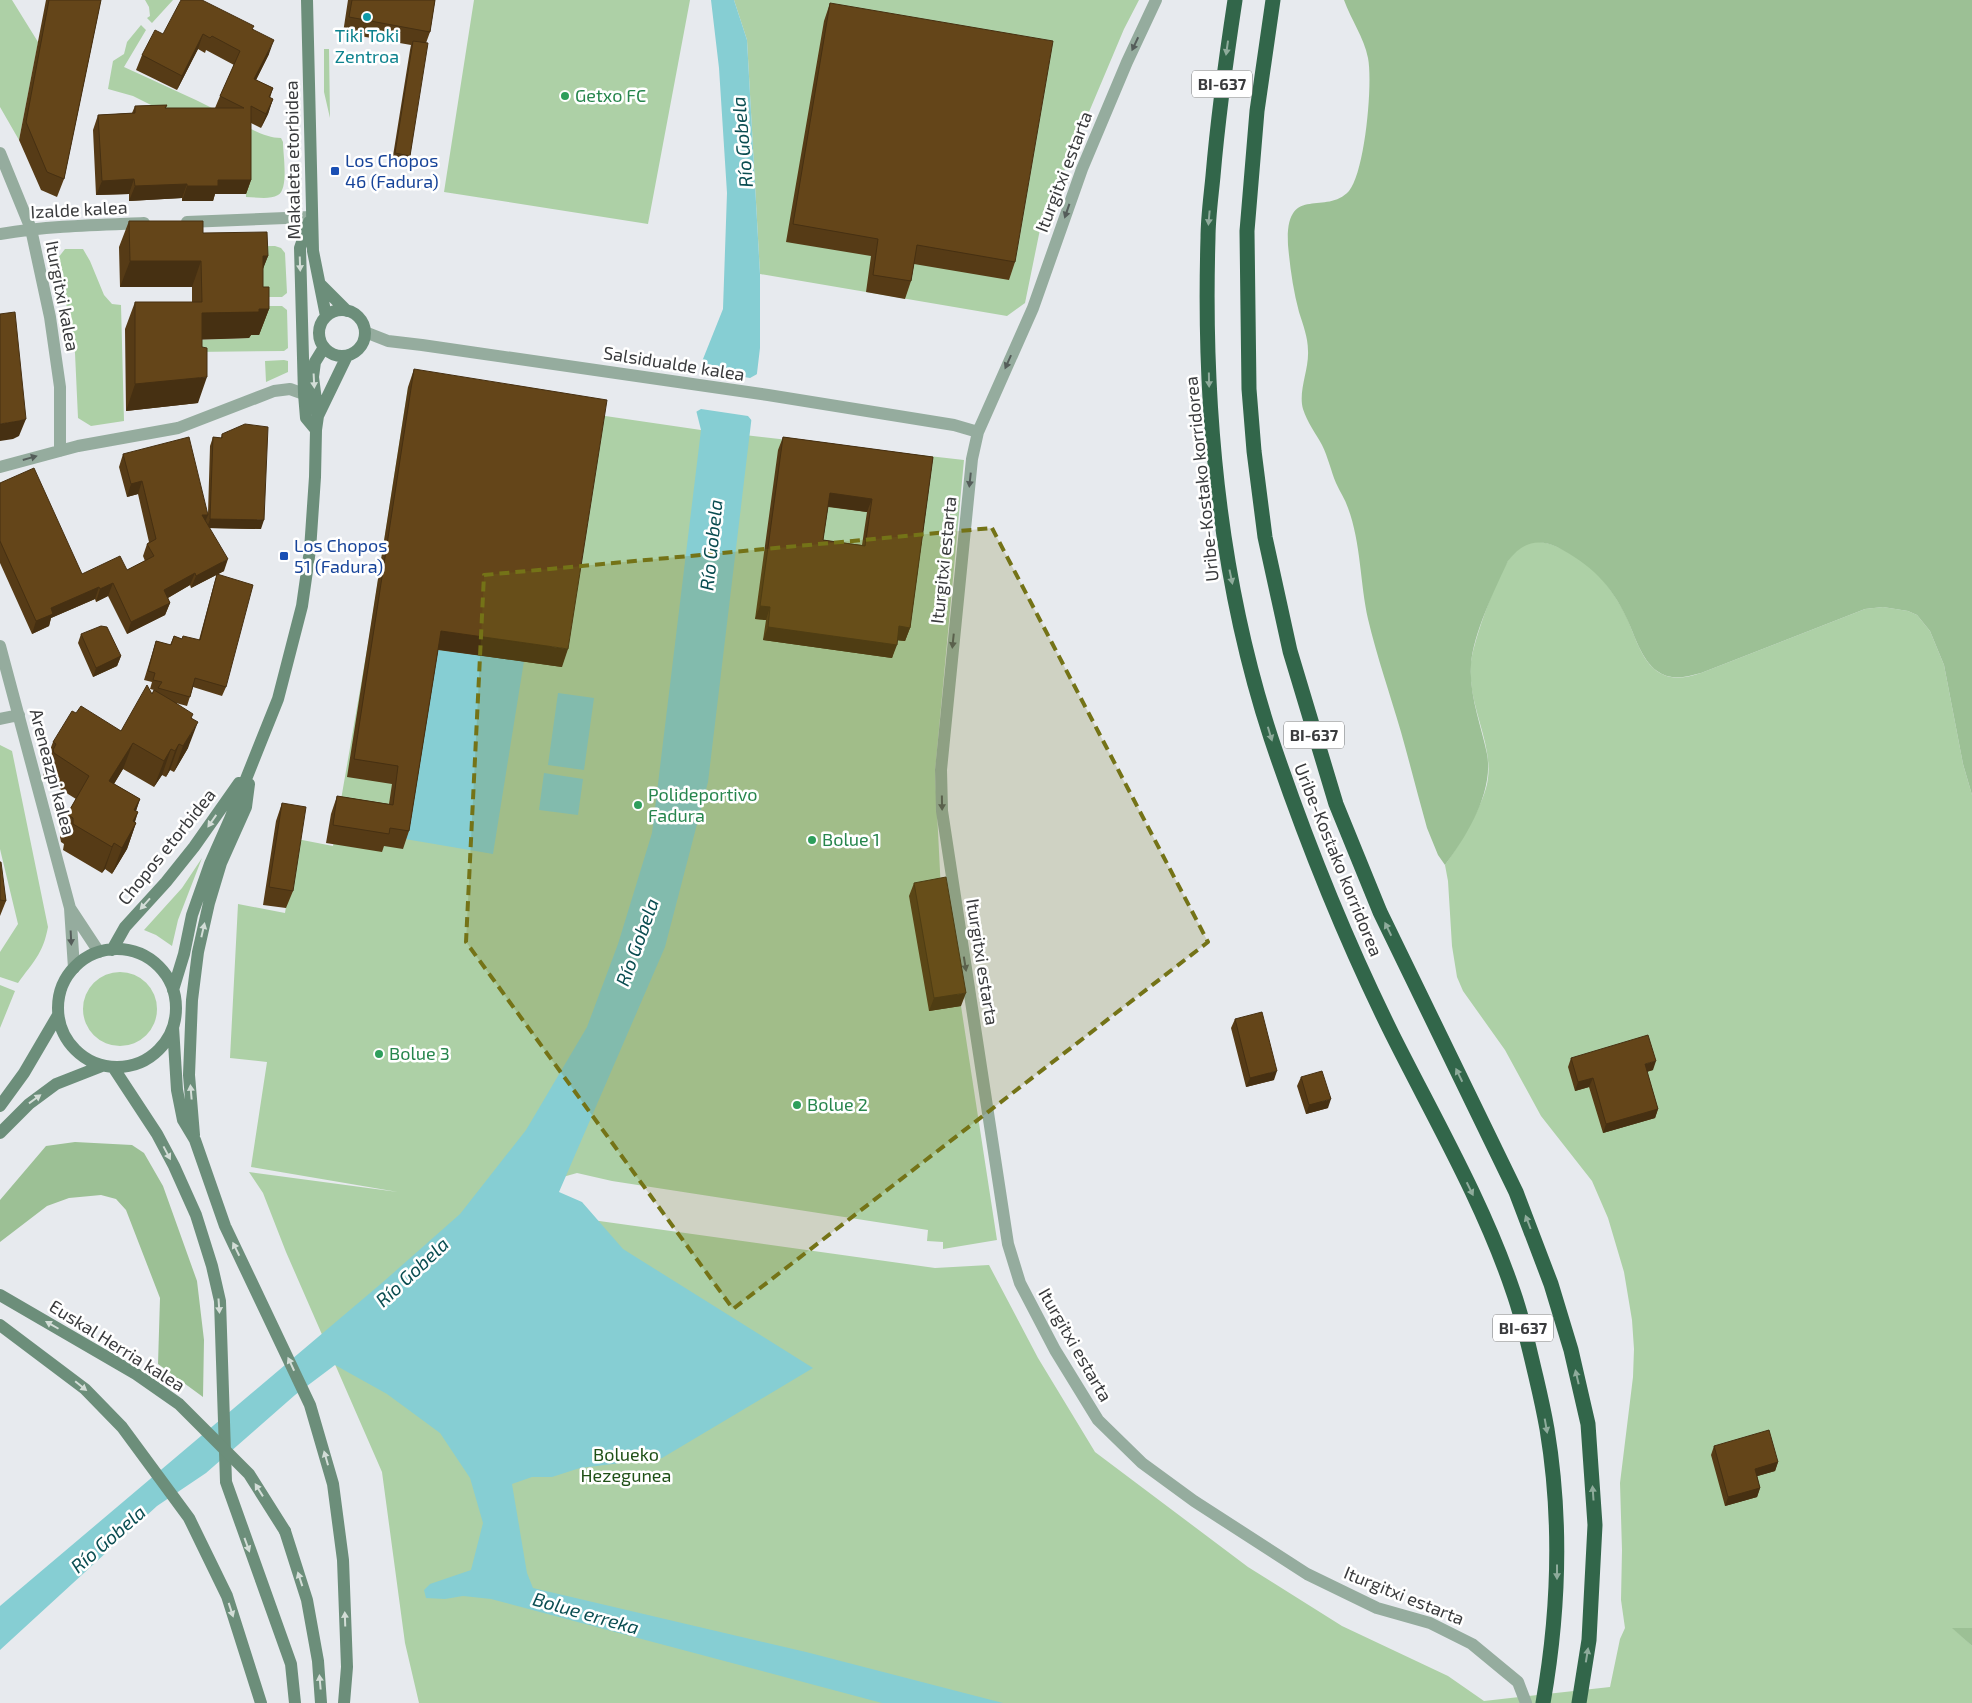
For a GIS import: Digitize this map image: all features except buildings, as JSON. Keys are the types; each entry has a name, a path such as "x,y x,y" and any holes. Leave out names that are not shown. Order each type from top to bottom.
{"highway":[{"name":"Uribe-Kostako korridorea","path":"1235,0 1219,105 1208,234 1209,393 1229,568 1246,647 1270,733 1300,820 1345,933 1392,1033 1477,1203 1514,1292 1532,1358 1547,1429 1557,1523 1557,1581 1548,1673 1543,1703"},
{"name":"Uribe-Kostako korridorea","path":"1273,0 1257,111 1247,231 1248,370 1254,451 1265,537 1290,651 1336,804 1380,912 1516,1192 1552,1284 1571,1350 1588,1424 1595,1525 1589,1640 1579,1703"}],"street":[{"name":"Makaleta etorbidea","path":"306,0 313,251 326,316"},
{"name":"Iturgitxi estarta","path":"1156,0 1127,62 1082,169 1033,308 978,432 972,459 941,770 942,811 1008,1244 1020,1283 1069,1373 1098,1420 1142,1463 1194,1501 1306,1574 1377,1608 1430,1623 1472,1644 1518,1682 1526,1703"},
{"name":"Iturgitxi kalea","path":"0,153 31,229 50,317 59,379 60,451"},
{"name":"Izalde kalea","path":"0,234 31,229 311,218"},
{"path":"311,218 300,248 306,418 316,430"},
{"path":"318,416 348,356 359,350 363,344 365,332 359,318 347,311 321,284"},
{"path":"347,311 340,310 326,316 319,329 318,337 323,349 332,354 348,356"},
{"name":"Salsidualde kalea","path":"365,332 388,341 768,395 954,425 978,432"},
{"path":"173,990 184,954 195,906 210,864 278,699 302,606 310,550 318,416 313,378 315,362 323,349"},
{"path":"0,467 60,451 178,428 274,391 290,389 304,394"},
{"name":"Areneazpi kalea","path":"0,646 70,908 74,968"},
{"path":"0,719 19,715"},
{"path":"194,1140 189,1075 192,1000 198,952 209,903 221,864 246,806 251,767"},
{"name":"Chopos etorbidea","path":"106,951 194,847 251,767"},
{"name":"Areneazpi kalea","path":"70,908 106,951"},
{"path":"295,1702 291,1664 226,1482 220,1301 212,1266 196,1215 157,1134 107,1067 89,1060 77,1052 68,1042 61,1029 58,1015 58,998 64,982 74,968 87,958 106,951 128,950 143,956 156,964 166,976 173,990 176,1009 173,1027 177,1090 183,1120 194,1140 225,1226 310,1404 333,1484 343,1560 347,1667 344,1703"},
{"path":"0,1106 24,1073 58,1015"},
{"path":"0,1133 29,1104 56,1084 107,1067 132,1066 150,1058 164,1044 173,1027"},
{"name":"Euskal Herria kalea","path":"0,1295 136,1374 179,1404 249,1474 285,1531 307,1600 318,1660 321,1703"},
{"path":"0,1325 85,1389 122,1427 189,1518 227,1596 262,1703"}],"highlighted area":[{"path":"992,528 1208,942 733,1309 466,942 484,575"}],"green space":[{"path":"0,0 12,0 38,42 19,140 0,107"},
{"path":"145,0 173,0 152,23 147,18 150,16 149,7"},
{"name":"Getxo FC","path":"474,0 690,0 648,224 444,192"},
{"path":"734,0 1139,0 1124,29 1051,202 1045,205 1025,303 1007,316 760,274 747,40"},
{"path":"1344,0 1972,0 1972,795 1963,764 1944,665 1930,631 1917,615 1908,611 1883,607 1865,609 1701,673 1684,677 1673,677 1662,674 1651,666 1639,647 1614,595 1598,576 1580,560 1557,547 1536,543 1524,546 1508,561 1485,612 1476,640 1471,665 1471,676 1474,699 1487,754 1486,783 1483,798 1470,827 1445,865 1438,855 1427,828 1401,732 1379,661 1365,605 1358,549 1352,521 1322,445 1307,419 1302,402 1308,346 1292,278 1288,245 1289,226 1293,214 1300,207 1308,204 1329,202 1349,191 1355,181 1359,166 1366,127 1369,87 1368,58 1364,43"},
{"path":"141,25 146,30 124,67 208,106 257,132 281,138 283,142 284,179 283,186 278,195 267,198 246,197 245,133 167,113 133,96 108,89 113,61 124,54 127,42"},
{"path":"324,49 329,49 330,118 324,92"},
{"path":"275,246 281,248 285,253 287,293 282,297 254,297 194,247"},
{"path":"65,249 83,249 104,295 112,304 121,305 124,421 91,426 78,418 75,353 58,258"},
{"path":"254,306 282,306 287,310 288,348 284,351 193,352 192,340 249,338 250,335 259,335"},
{"path":"265,361 288,361 288,372 266,382"},
{"name":"Bolueko Hezegunea","path":"408,387 701,430 964,460 935,772 941,891 961,1006 997,1240 943,1249 943,1242 927,1241 928,1230 612,1181 577,1173 471,1203 935,1268 989,1265 1038,1358 1095,1452 1248,1567 1342,1626 1448,1676 1484,1701 1610,1687 1620,1639 1625,1628 1621,1600 1620,1483 1633,1377 1634,1349 1632,1320 1624,1272 1608,1218 1592,1181 1541,1116 1505,1050 1463,991 1457,977 1452,946 1448,881 1445,865 1477,811 1488,778 1489,766 1485,742 1472,693 1471,667 1476,639 1492,594 1509,559 1520,547 1526,544 1541,542 1559,547 1591,567 1605,582 1622,608 1640,649 1650,665 1664,675 1678,678 1701,673 1865,609 1883,607 1908,611 1917,615 1930,631 1944,665 1963,764 1972,795 1972,1628 1953,1628 1972,1646 1972,1703 419,1703 405,1643 382,1472 286,1252 263,1193 249,1172 398,1192 251,1167 267,1062 230,1058 238,904 285,913 297,839 333,846 369,638"},
{"path":"0,745 12,751 48,927 40,951 18,983 0,977 0,952 18,924 0,849"},
{"path":"202,858 178,920 172,946 156,935 144,930 182,888"},
{"path":"120,972 141,978 151,988 157,1009 151,1030 141,1040 120,1046 99,1040 89,1030 83,1009 89,988 99,978"},
{"path":"0,985 15,991 0,1028"},
{"path":"75,1142 132,1145 144,1153 163,1186 197,1281 204,1340 203,1397 158,1364 160,1298 126,1210 116,1199 101,1195 69,1198 47,1206 0,1242 0,1200 46,1146"},
{"path":"1952,1628 1972,1628 1972,1646"}],"water":[{"path":"711,0 734,0 747,40 760,274 760,348 708,782 665,947 559,1192 582,1202 623,1249 813,1368 662,1458 580,1468 552,1477 532,1477 512,1484 527,1573 533,1588 806,1652 1003,1703 882,1703 491,1599 463,1596 445,1599 426,1598 424,1590 430,1584 471,1570 483,1523 470,1478 440,1433 387,1394 335,1365 295,1395 206,1473 157,1506 0,1650 0,1606 383,1282 460,1214 526,1130 587,1027 618,944 652,833 701,430 694,402 699,369 723,309 727,193 719,68"},
{"path":"435,649 524,661 493,854 405,839"},
{"path":"558,693 594,698 584,770 548,765"},
{"path":"544,773 583,779 578,815 539,810"}],"pier":[{"path":"698,364 703,370 750,378 759,373 753,422 748,416 701,409 694,413 691,403"}],"place":[{"name":"Tiki Toki Zentroa","path":"367,17"},
{"name":"Getxo FC","path":"565,96"},
{"name":"Los Chopos 46 (Fadura)","path":"335,171"},
{"name":"Los Chopos 51 (Fadura)","path":"284,556"},
{"name":"Polideportivo Fadura","path":"638,805"},
{"name":"Bolue 1","path":"812,840"},
{"name":"Bolue 3","path":"379,1054"},
{"name":"Bolue 2","path":"797,1105"}],"water label":[{"name":"Río Gobela","path":"742,142"},
{"name":"Río Gobela","path":"711,545"},
{"name":"Río Gobela","path":"637,942"},
{"name":"Río Gobela","path":"412,1272"},
{"name":"Río Gobela","path":"108,1539"},
{"name":"Bolue erreka","path":"586,1613"}]}
